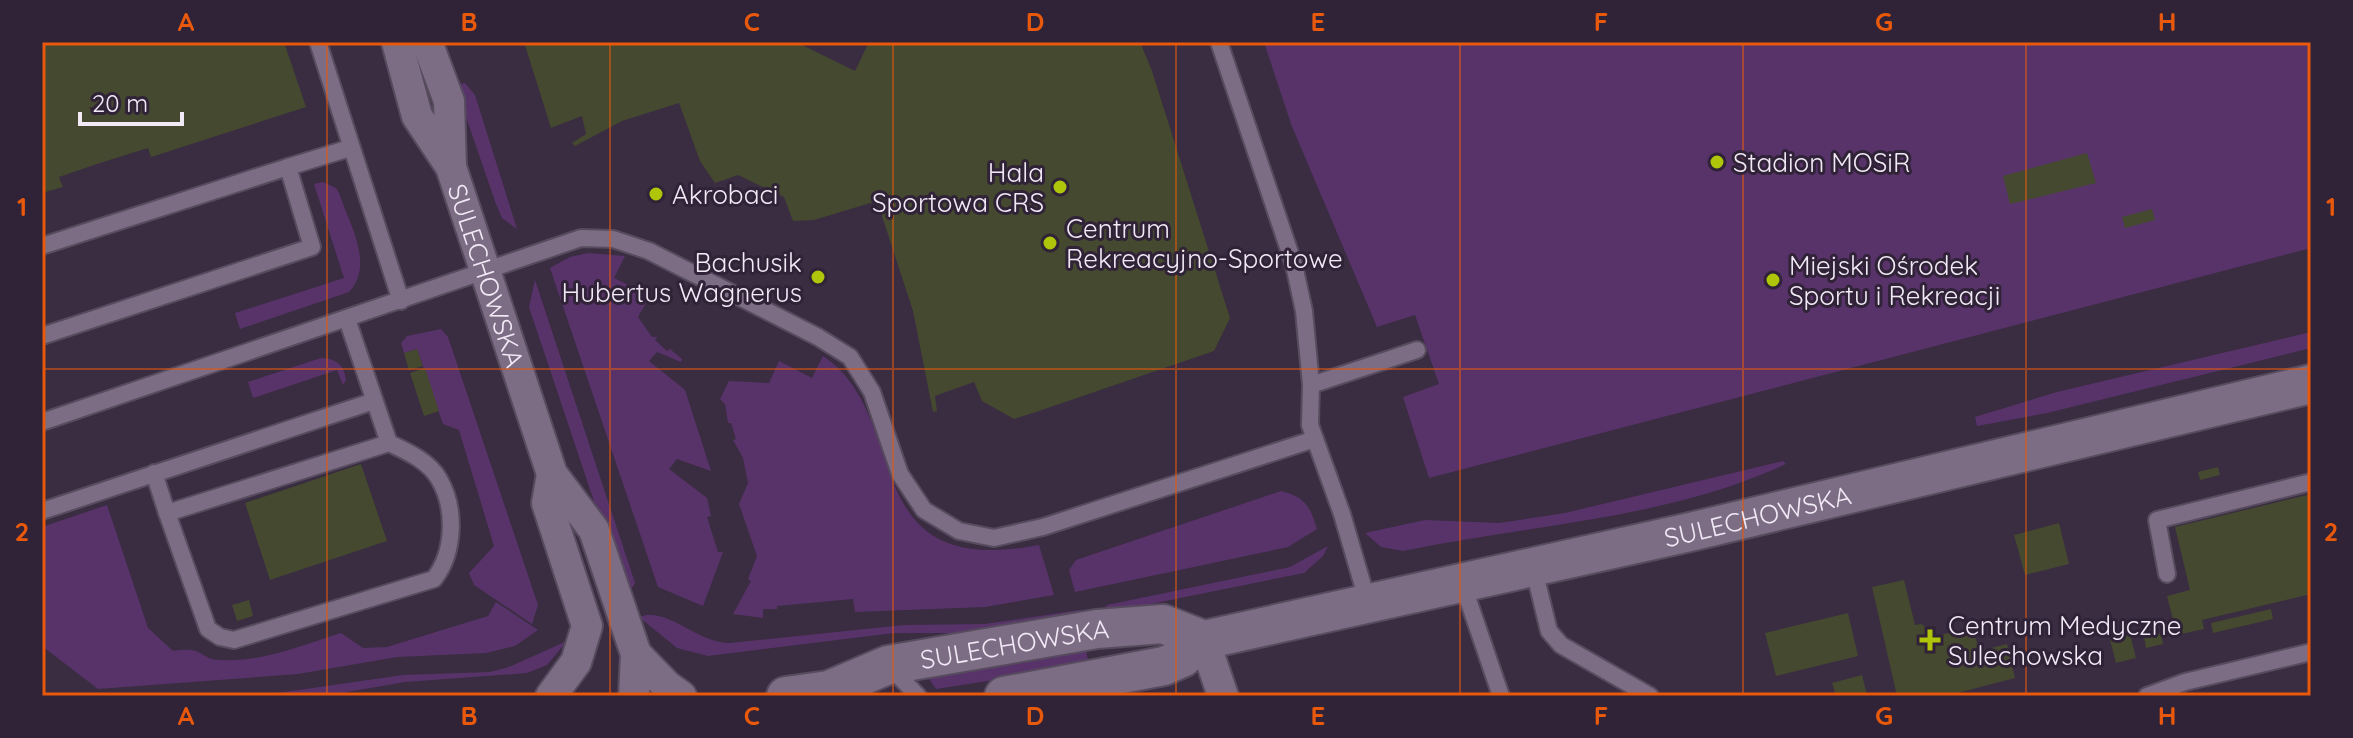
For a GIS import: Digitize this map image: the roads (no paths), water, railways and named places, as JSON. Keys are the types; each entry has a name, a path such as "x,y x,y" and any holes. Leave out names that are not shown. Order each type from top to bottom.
{"street":[{"path":"397,42 417,116 451,167"},
{"path":"427,42 449,101 451,167"},
{"name":"SULECHOWSKA","path":"451,167 483,272 552,474 594,530 636,654 634,696"},
{"name":"SULECHOWSKA","path":"1004,696 1045,692 1164,666 1204,640 2311,384"},
{"name":"SULECHOWSKA","path":"551,696 576,662 587,626 547,503 552,474"},
{"name":"SULECHOWSKA","path":"786,696 845,693 888,665 1152,623 1179,628 1204,640"},
{"path":"1204,640 1223,696"},
{"name":"SULECHOWSKA","path":"636,654 681,696"}],"lane":[{"path":"318,42 401,301"},
{"path":"1219,42 1294,265 1304,311 1311,385 1310,425 1368,603"},
{"path":"42,246 350,148"},
{"path":"42,336 312,247 288,167"},
{"path":"42,422 581,238 613,239 649,251 818,337 850,357 872,392 900,474 924,510 959,531 994,538 1043,527 1315,439"},
{"path":"347,319 389,443"},
{"path":"1311,385 1417,350"},
{"path":"42,511 374,401"},
{"path":"154,473 167,513 202,616 208,629 220,637 234,640 434,579 443,567 451,528 439,477 414,455 389,443 167,513"},
{"path":"2167,574 2157,520 2311,482"},
{"path":"1533,566 1549,631 1561,645 1650,696"},
{"path":"1462,582 1501,696"},
{"path":"2147,696 2185,682 2311,652"},
{"path":"888,665 918,696"}],"place":[{"name":"Stadion MOSiR","path":"1717,162"},
{"name":"Hala Sportowa CRS","path":"1060,187"},
{"name":"Akrobaci","path":"656,194"},
{"name":"Centrum Rekreacyjno-Sportowe","path":"1050,243"},
{"name":"Bachusik Hubertus Wagnerus","path":"818,277"},
{"name":"Miejski Ośrodek Sportu i Rekreacji","path":"1773,280"},
{"name":"Centrum Medyczne Sulechowska","path":"1930,640"}]}
